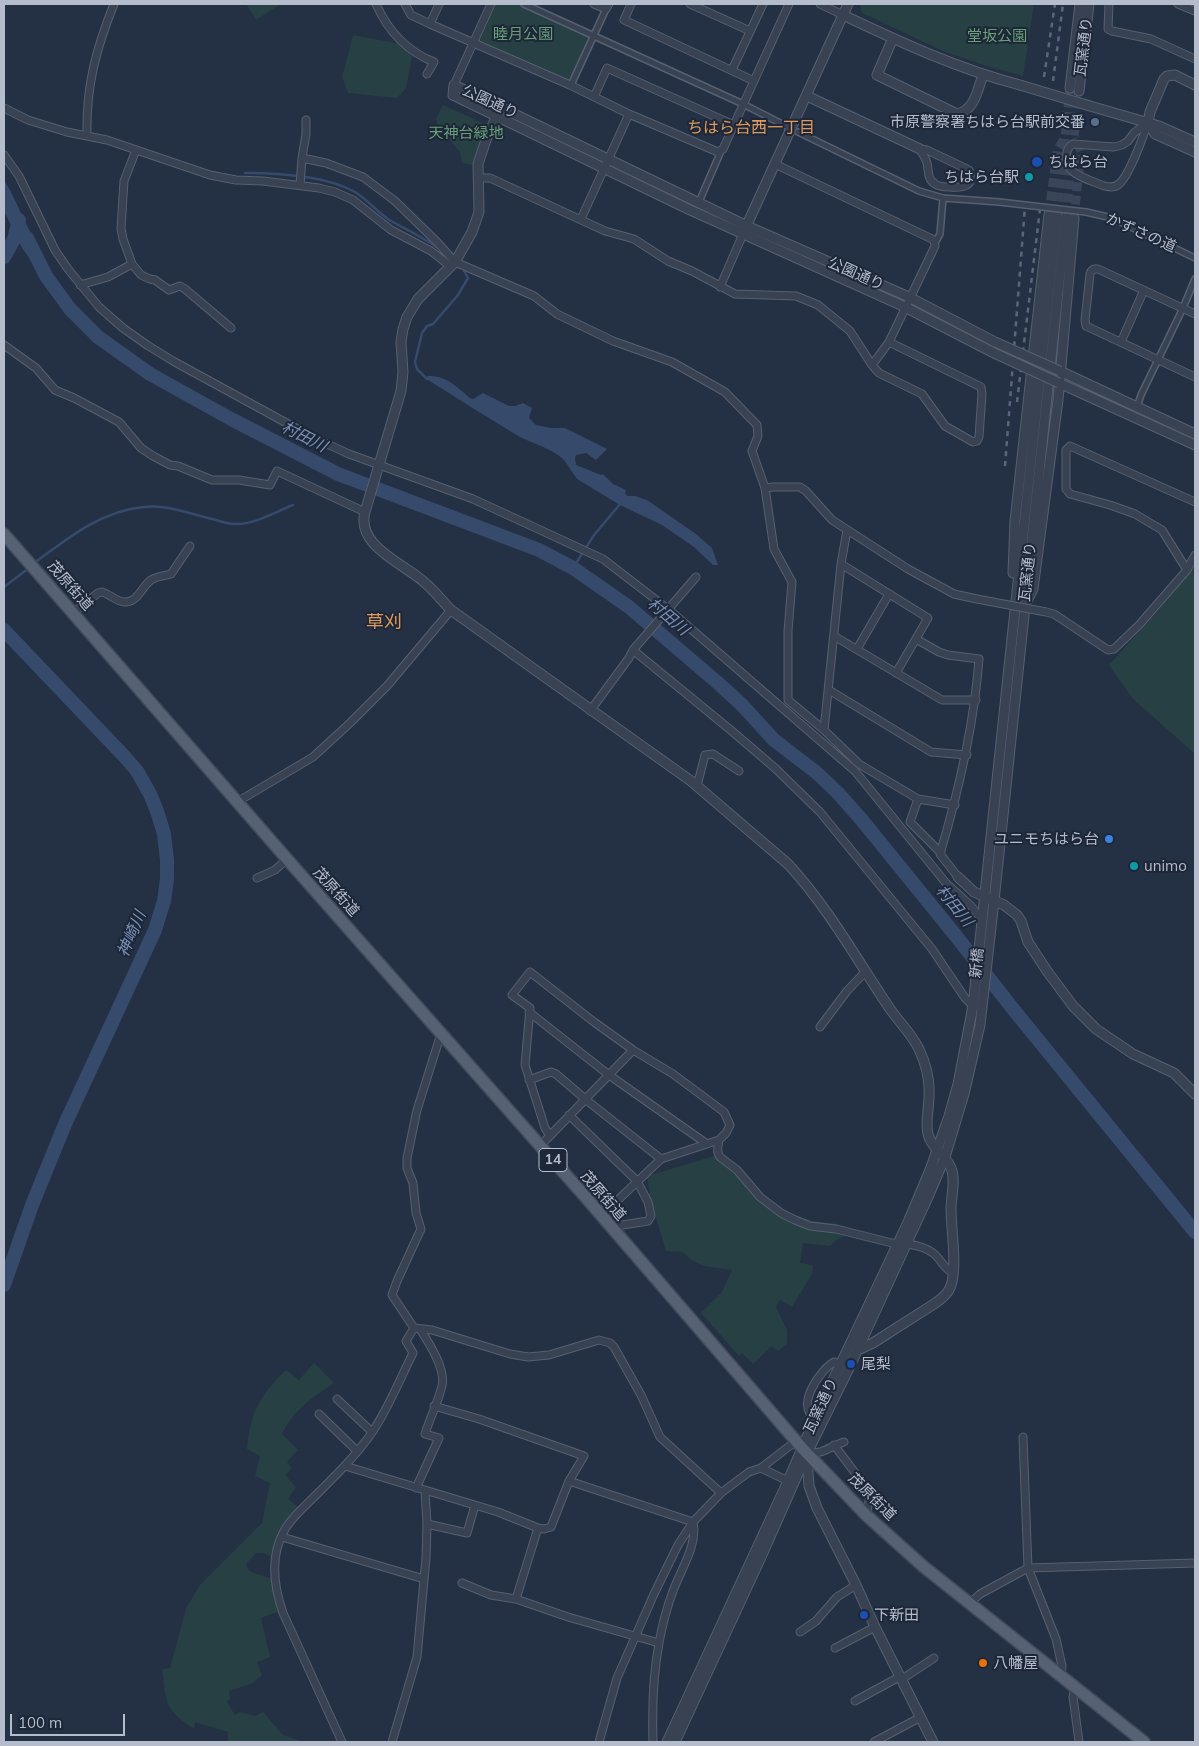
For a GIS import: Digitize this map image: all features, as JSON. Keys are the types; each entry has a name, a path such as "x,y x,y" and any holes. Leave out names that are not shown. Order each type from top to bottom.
{"main road":[{"name":"茂原街道","path":"4,534 286,859 540,1146 802,1447 866,1515 924,1567 1144,1742"}],"street":[{"path":"86,136 86,114 90,78 99,41 114,4"},
{"path":"376,4 383,20 401,41 418,55 434,62 427,74"},
{"path":"405,4 411,14 430,24 571,86 629,114 715,151 721,150"},
{"path":"430,24 439,4"},
{"path":"454,85 491,4"},
{"path":"524,4 743,104 786,126"},
{"path":"571,86 607,7 594,4"},
{"path":"632,4 624,20 754,81"},
{"path":"690,4 750,31"},
{"path":"732,70 763,4"},
{"path":"699,202 721,150 790,4"},
{"path":"820,4 893,38 983,75 1148,122 1195,142"},
{"path":"720,287 848,4"},
{"name":"瓦窯通り","path":"1080,4 1075,89 1089,4"},
{"path":"1109,4 1108,29 1151,39 1195,59"},
{"path":"1178,4 1188,6 1195,11"},
{"path":"893,38 877,75 957,114 965,112 972,105 983,75"},
{"path":"594,97 607,68 734,125"},
{"path":"1148,122 1134,133 1128,141 1118,146 1074,144 1066,151 1067,166 1073,172 1104,186 1118,185 1124,178 1144,137 1148,122 1150,112 1164,79 1167,76 1174,75 1195,85"},
{"name":"公園通り","path":"1195,434 995,342 910,298 745,230 603,168 453,95 454,85 699,202 745,230 905,307 994,354 1195,445"},
{"path":"807,96 969,170 971,178 969,184 960,188 934,184 929,176 926,158 920,149"},
{"path":"500,106 478,164 479,212 472,232 452,264 422,293 404,325 401,342 403,382 364,512 363,526 368,537 378,548 424,582 451,610 697,786 775,853 802,880 866,971 889,1008 913,1038 920,1050 928,1077 928,1137 937,1150 945,1157 953,1175 951,1209 952,1273 950,1288 943,1298 873,1343 858,1350"},
{"path":"4,108 28,120 136,150 210,175 236,180 263,180 300,185 335,192 353,200 391,230 431,250 452,264 534,296 557,314 613,341 672,362 725,392 757,424 758,436 752,452 765,488 774,549 792,582 788,631 788,700 824,730 859,764 918,799 955,806"},
{"path":"580,219 629,114"},
{"path":"300,185 306,120"},
{"path":"1148,122 1155,134 1195,152"},
{"name":"かずさの道","path":"798,132 919,191 944,198 1086,212 1112,218 1195,258"},
{"path":"136,150 124,181 121,229 132,264 141,275 155,280 169,290 180,286 185,289 231,328"},
{"path":"4,155 19,176 55,250 99,308 123,328 166,357 314,438 349,454 473,499 603,559 668,609 855,770 946,882 971,906 982,920"},
{"path":"302,158 326,163 363,177 395,201 438,243 452,264"},
{"path":"775,164 931,238 935,243"},
{"path":"478,178 490,178 606,231 634,239 668,261 692,271 734,294 796,296 818,305 850,331 879,373 922,394 945,426 973,442 977,440 979,438 981,387 889,342"},
{"path":"872,365 889,342 935,246 940,234 944,198"},
{"path":"1015,601 1013,588 1015,521 1033,359 1062,216"},
{"path":"1025,604 1033,589 1059,383 1062,216"},
{"name":"瓦窯通り","path":"990,928 990,899 1015,601 1062,216"},
{"name":"瓦窯通り","path":"982,920 990,899 1025,604 1062,216"},
{"path":"80,285 108,277 132,264"},
{"path":"1195,314 1098,269 1095,268 1091,271 1085,324 1195,377"},
{"path":"1137,407 1195,279"},
{"path":"1121,342 1144,290"},
{"path":"4,345 36,368 55,390 118,422 149,454 170,465 178,466 212,480 239,480 270,485 277,471 364,512"},
{"path":"1187,570 1162,530 1135,514 1070,494 1066,489 1066,450 1070,446 1195,502"},
{"path":"765,488 800,487 806,491 832,520 908,569 954,594 1054,614 1108,650 1114,649 1139,625 1187,570 1195,556"},
{"path":"824,730 841,564 847,530"},
{"path":"73,613 98,593 102,592 121,602 130,601 154,578 171,574 190,546"},
{"path":"841,564 928,618 896,673"},
{"path":"590,711 630,658 633,650 696,577"},
{"path":"857,649 889,594"},
{"path":"237,802 313,757 387,686 451,610"},
{"path":"834,636 942,700 976,700"},
{"path":"916,639 948,655 979,659 976,700 967,755 941,854"},
{"path":"633,650 776,769 820,812 932,949 965,998 977,1007"},
{"path":"829,690 931,752 967,755"},
{"path":"697,786 705,755 713,754 739,771"},
{"path":"918,799 910,822 941,854 968,888 1017,915 1033,951 1065,996 1092,1025 1110,1040 1133,1054 1174,1073 1195,1094"},
{"path":"257,878 275,870 286,859"},
{"name":"新橋","path":"977,1007 982,920"},
{"name":"新橋","path":"977,1007 990,928"},
{"path":"820,1027 847,991 866,971"},
{"path":"550,1136 545,1128 524,1065 530,1008 512,995 530,972 594,1022 633,1050 673,1074 724,1112 730,1125 726,1133 719,1140 660,1159 601,1216"},
{"name":"瓦窯通り","path":"667,1742 788,1481 815,1418 916,1204 949,1116 977,1007"},
{"name":"瓦窯通り","path":"675,1742 762,1555 802,1447 858,1350 945,1157 964,1094 980,1025 977,1007"},
{"path":"529,1012 609,1075 706,1144"},
{"path":"416,1488 439,1438 425,1434 443,1384 434,1352 392,1295 421,1229 416,1213 413,1183 407,1168 407,1158 419,1102 439,1040 443,1037"},
{"path":"540,1146 633,1050"},
{"path":"529,1080 551,1072 556,1074 660,1159"},
{"path":"570,1115 637,1181 648,1202 651,1216 648,1221 610,1227"},
{"path":"719,1140 720,1157 738,1170 760,1197 781,1213 810,1226 836,1229 896,1244"},
{"path":"907,1244 917,1246 934,1254 947,1270 952,1273"},
{"path":"342,1742 279,1600 274,1563 284,1530 345,1466 372,1432 413,1353 406,1340 417,1328"},
{"path":"417,1328 432,1330 519,1356 549,1354 599,1340 610,1343 641,1395 660,1437 721,1493"},
{"path":"815,1418 808,1411 809,1397 814,1384 828,1366 834,1362 841,1365"},
{"path":"337,1399 372,1432"},
{"path":"345,1466 498,1512 538,1528 551,1527 569,1482 584,1456 479,1419 434,1406"},
{"path":"319,1414 357,1451"},
{"path":"1023,1437 1028,1568 1056,1639 1062,1666 1061,1675"},
{"path":"599,1742 618,1678 635,1636 678,1545 693,1522 721,1493 749,1472 761,1468 802,1447 819,1453 844,1442"},
{"path":"834,1445 868,1490 870,1497 866,1515"},
{"path":"802,1447 809,1486 817,1508 933,1742"},
{"path":"761,1468 788,1481"},
{"path":"569,1482 693,1522"},
{"path":"392,1742 417,1657 427,1524 425,1491"},
{"path":"427,1524 467,1533 475,1505"},
{"path":"653,1742 654,1696 659,1644 672,1592 692,1545 695,1532 693,1522"},
{"path":"516,1599 538,1528"},
{"path":"282,1537 424,1579"},
{"path":"970,1602 980,1594 1028,1568 1195,1562"},
{"path":"462,1583 491,1595 516,1599 568,1617 659,1644"},
{"path":"800,1632 816,1621 837,1597 856,1584"},
{"path":"835,1648 875,1627"},
{"path":"855,1701 901,1678 934,1658"},
{"path":"1075,1687 1073,1697 1079,1742"},
{"path":"874,1742 921,1717"}],"green space":[{"path":"246,4 281,4 256,20"},
{"name":"睦月公園","path":"491,4 524,4 593,35 570,85 473,43"},
{"name":"堂坂公園","path":"860,4 1034,4 1023,76 943,51 862,13"},
{"path":"353,35 401,44 412,57 406,88 397,98 348,93 342,77"},
{"name":"天神台緑地","path":"443,105 485,124 485,129 472,165 462,163 460,152 439,128 436,119"},
{"path":"1195,566 1195,754 1133,699 1109,665"},
{"path":"721,1154 741,1169 759,1192 790,1213 813,1221 848,1227 844,1237 836,1240 830,1246 803,1243 800,1263 813,1265 812,1274 792,1307 780,1300 776,1307 787,1330 787,1344 778,1351 771,1346 753,1364 742,1353 739,1356 701,1313 722,1292 732,1270 704,1266 693,1261 682,1252 666,1251 647,1194 650,1193 647,1176"},
{"path":"314,1363 334,1383 298,1411 282,1434 298,1450 287,1462 292,1468 285,1475 296,1487 288,1499 298,1507 281,1538 275,1559 264,1553 256,1553 246,1564 249,1571 275,1580 281,1612 261,1618 270,1657 257,1662 262,1675 253,1683 229,1691 230,1699 227,1702 235,1715 240,1712 255,1716 263,1712 283,1735 304,1742 228,1742 228,1732 195,1722 194,1729 177,1716 166,1698 162,1669 170,1668 186,1608 200,1585 262,1523 270,1483 255,1476 260,1456 247,1449 248,1436 258,1405 269,1388 286,1370 299,1380"}],"water":[{"path":"4,180 40,253 28,256 22,248 4,211"},
{"path":"428,376 440,377 446,380 473,399 483,393 509,406 523,403 532,408 529,418 536,425 565,428 607,449 596,460 586,453 576,455 576,465 601,475 603,474 613,484 626,490 625,494 628,496 647,500 696,534 712,548 718,565 713,565 694,547 662,525 620,505 577,479 560,456 508,430 425,378"}],"waterway":[{"path":"245,173 302,176 343,187 360,195 391,221 438,248"},
{"name":"神崎川","path":"4,257 14,239 19,220"},
{"name":"村田川","path":"27,238 46,276 70,309 98,337 150,374 231,419 338,474 539,550 573,568 629,607 742,705 774,740 817,773 838,793 1195,1232"},
{"path":"427,379 417,369 415,362 422,333 427,326 433,324 458,295 468,278 462,267"},
{"path":"573,568 594,535 621,503"},
{"path":"33,564 58,545 99,520 128,510 153,506 162,507 180,510 225,523 242,524 293,505"},
{"path":"4,587 29,568"},
{"name":"神崎川","path":"4,630 137,771 157,811 164,834 167,860 164,901 155,930 65,1124 32,1205 4,1285"}],"tunnel":[{"path":"1057,215 1070,88"},
{"path":"1066,216 1079,91"},
{"path":"1074,218 1081,151 1075,138"},
{"path":"1049,214 1057,151 1064,139"}],"railway":[{"path":"1044,77 1055,4"},
{"path":"1053,81 1063,4"},
{"path":"1005,466 1025,206"},
{"path":"1017,402 1040,209"}],"place":[{"name":"市原警察署ちはら台駅前交番","path":"1095,122"},
{"name":"ちはら台","path":"1037,162"},
{"name":"ちはら台駅","path":"1029,177"},
{"name":"ユニモちはら台","path":"1109,839"},
{"name":"unimo","path":"1134,866"},
{"name":"尾梨","path":"851,1364"},
{"name":"下新田","path":"864,1615"},
{"name":"八幡屋","path":"983,1663"}],"district":[{"name":"ちはら台西一丁目","path":"751,128"},
{"name":"草刈","path":"384,623"}]}
